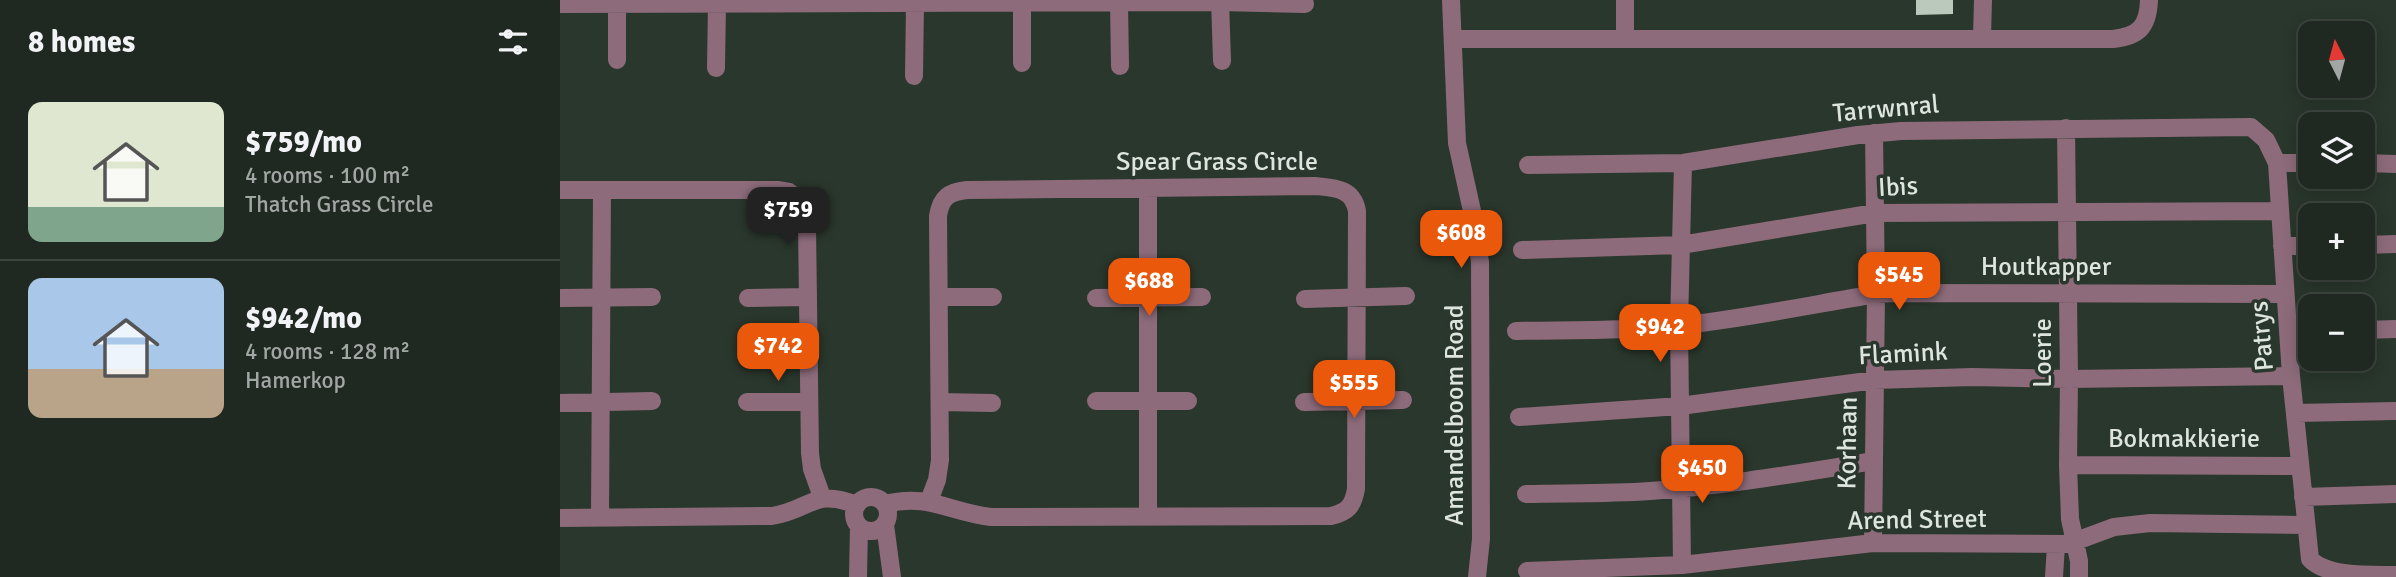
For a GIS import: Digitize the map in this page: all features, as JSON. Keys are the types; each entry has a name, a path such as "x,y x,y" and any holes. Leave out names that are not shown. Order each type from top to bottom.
{"street":[{"name":"Amandelboom Road","path":"1451,0 1457,143 1480,262 1481,539 1477,577"},
{"path":"1625,0 1625,38"},
{"path":"1982,37 1983,0"},
{"path":"1454,39 2123,38 2143,26 2147,19 2149,0"},
{"path":"1220,1 1222,61"},
{"path":"564,3 1220,1 1305,4"},
{"path":"1022,2 1022,63"},
{"path":"1119,2 1119,66"},
{"path":"716,68 717,3"},
{"path":"914,76 915,3"},
{"path":"617,4 617,60"},
{"name":"Tarrwnral","path":"1528,165 1683,163 1874,133 2251,127"},
{"name":"Patrys","path":"2251,127 2266,140 2277,163 2291,376 2309,559 2322,571 2334,574 2396,575"},
{"name":"Loerie","path":"2066,128 2068,465 2070,519 2079,577"},
{"name":"Korhaan","path":"1873,543 1876,294 1874,133"},
{"path":"1682,565 1679,325 1683,163"},
{"path":"2277,163 2298,163"},
{"path":"2375,163 2396,164"},
{"name":"Spear Grass Circle","path":"885,504 908,499 929,501 963,513 991,517 1331,516 1346,512 1351,507 1356,489 1357,211 1353,199 1341,189 1315,186 967,190 948,194 943,199 939,216 939,471 929,501"},
{"path":"1148,188 1148,515"},
{"path":"560,190 754,189 789,192 802,203 805,213 808,297 811,469 822,497"},
{"path":"600,517 602,190"},
{"name":"Ibis","path":"1522,250 1681,245 1875,213 2280,211"},
{"path":"2375,245 2396,244"},
{"path":"2282,246 2298,246"},
{"name":"Houtkapper","path":"1516,331 1679,325 1725,320 1876,294 2285,294"},
{"path":"1305,299 1406,296"},
{"path":"748,298 808,297"},
{"path":"939,298 993,297"},
{"path":"1096,298 1202,297"},
{"path":"560,298 652,298"},
{"path":"2375,330 2396,329"},
{"path":"2288,331 2298,331"},
{"name":"Flamink","path":"1519,417 1680,407 1875,380 2291,376"},
{"path":"1304,402 1403,400"},
{"path":"560,402 652,401"},
{"path":"1096,401 1188,401"},
{"path":"747,402 809,402"},
{"path":"940,402 992,403"},
{"path":"2295,412 2396,411"},
{"path":"1526,494 1679,488 1777,477 1874,461"},
{"name":"Bokmakkierie","path":"2068,465 2300,466"},
{"path":"2303,497 2396,494"},
{"path":"560,517 772,516 797,509 822,497 837,498 857,505"},
{"path":"858,577 859,526 854,516 857,505 871,497 885,504 888,514 885,525 892,577"},
{"name":"Arend Street","path":"1527,571 1682,565 1873,543 2056,545 2075,543 2102,530 2150,523 2305,525"},
{"path":"859,526 875,531 885,525"},
{"name":"Amandelboom Road","path":"1481,539 1489,577"},
{"path":"2054,577 2056,545"}],"building":[{"path":"1916,0 1953,0 1953,14 1916,15"}]}
